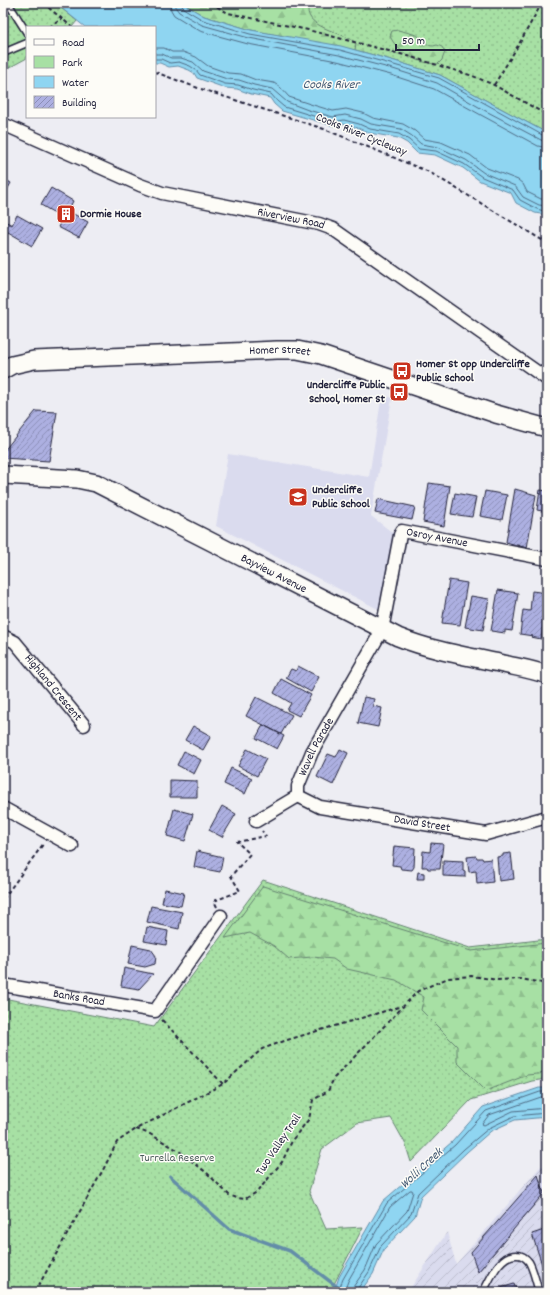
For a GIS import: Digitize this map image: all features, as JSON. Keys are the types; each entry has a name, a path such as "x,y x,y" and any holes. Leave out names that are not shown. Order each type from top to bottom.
{"main road":[{"name":"Homer Street","path":"3,370 12,365 34,360 297,350 321,355 496,414 547,428"},
{"name":"Bayview Avenue","path":"3,475 78,480 96,483 382,630 415,644 547,675"}],"street":[{"name":"Riverview Road","path":"3,124 140,185 162,193 319,224 333,229 547,379"},
{"name":"Osroy Avenue","path":"382,630 400,535 402,532 547,559"},
{"name":"Wavell Parade","path":"298,796 298,786 312,752 382,630"},
{"name":"Highland Crescent","path":"3,636 15,642 84,725"},
{"name":"David Street","path":"298,796 320,807 486,834 547,817"},
{"path":"256,821 298,796"},
{"path":"3,808 72,846"},
{"path":"155,1011 221,916"},
{"name":"Banks Road","path":"3,985 155,1011"}],"lane":[{"path":"8,3 26,31"},
{"path":"3,53 26,42"},
{"path":"483,1292 501,1262 507,1257 519,1255 524,1257 531,1265 539,1292"}],"path":[{"path":"43,3 71,26"},
{"path":"210,3 228,13 308,30 408,56 473,76 494,85 547,115"},
{"path":"494,85 542,3"},
{"path":"51,26 62,19"},
{"name":"Cooks River Cycleway","path":"156,72 198,88 324,129 429,172 547,243"},
{"path":"221,916 214,901 240,891 230,876 250,854 237,842 266,836 256,821"},
{"path":"3,898 50,834"},
{"name":"Two Valley Trail","path":"136,1129 150,1134 179,1151 207,1173 229,1194 237,1198 245,1199 257,1192 282,1162 293,1139 309,1119 313,1100 328,1091 334,1078 418,991 448,978 471,976 498,980 521,979 547,984"},
{"path":"35,1292 117,1142 136,1129 224,1084 262,1049 287,1040 403,1006"},
{"path":"155,1011 167,1027 224,1084"}],"shaded area":[{"name":"Undercliffe Public School","path":"382,394 392,398 371,516 393,533 382,611 216,526 228,454 369,477"},
{"path":"541,1166 547,1168 547,1292 408,1292 447,1232 456,1264"}],"green space":[{"path":"3,3 55,3 77,21 73,26 26,26 26,59 3,71 3,34 8,31 3,23"},
{"path":"182,3 547,3 547,133 440,75 341,46 251,30"},
{"path":"182,3 305,4 308,8 309,16 313,21 352,40 356,43 355,50 251,30 204,16"},
{"path":"398,30 418,36 431,46 437,45 442,47 445,52 442,60 438,64 424,62 417,60 398,48 390,36 392,31"},
{"name":"Turrella Reserve","path":"263,880 470,948 547,939 547,1079 532,1081 471,1100 411,1162 405,1143 391,1118 357,1123 322,1149 309,1191 326,1229 363,1227 330,1292 3,1292 3,998 154,1027"},
{"path":"263,886 471,951 547,943 547,1073 527,1075 486,1091 457,1062 457,1046 421,1010 424,997 396,980 347,969 333,959 312,957 289,959 274,946 250,933 225,938"}],"water":[{"name":"Cooks River","path":"55,3 182,3 204,16 251,30 341,46 440,75 547,133 547,217 546,215 535,213 516,203 511,193 480,181 463,168 435,155 417,153 407,143 398,138 369,133 343,124 334,126 282,111 270,98 237,89 225,88 197,78 194,73 178,66 169,67 156,63 156,26 84,26"},
{"name":"Wolli Creek","path":"539,1088 547,1088 547,1117 515,1120 491,1131 421,1196 415,1216 384,1249 373,1274 360,1292 334,1292 339,1277 383,1201 452,1142 483,1107"}],"building":[{"path":"3,178 11,183 3,197"},
{"name":"Dormie House","path":"51,188 73,201 68,211 88,222 79,238 58,227 63,218 41,205"},
{"path":"17,215 42,229 32,246 8,232 3,241 3,220 12,225"},
{"path":"36,411 57,412 49,461 3,458 3,452"},
{"path":"429,483 450,486 444,526 423,522"},
{"path":"515,489 536,495 527,548 506,542"},
{"path":"540,490 547,491 547,512 537,510"},
{"path":"485,491 507,495 502,520 480,516"},
{"path":"455,493 476,497 472,517 451,514"},
{"path":"378,499 415,507 412,520 375,513"},
{"path":"449,580 467,583 460,625 442,623"},
{"path":"498,590 518,593 512,631 505,630 505,633 491,631"},
{"path":"532,591 547,593 541,639 520,634 523,610 530,611"},
{"path":"471,596 489,599 483,630 465,627"},
{"path":"298,666 319,677 311,692 286,678 291,669 296,671"},
{"path":"281,679 311,695 299,716 287,710 291,703 274,693"},
{"path":"256,697 292,715 281,734 246,716"},
{"path":"364,697 374,699 373,706 382,708 378,727 358,723"},
{"path":"263,725 284,736 277,749 256,738"},
{"path":"193,726 211,736 203,750 185,740"},
{"path":"247,749 266,759 257,776 238,766"},
{"path":"340,749 348,753 333,785 317,777 328,754 336,757"},
{"path":"184,751 201,760 194,774 177,765"},
{"path":"231,768 252,778 245,794 224,784"},
{"path":"170,780 197,781 197,797 170,797"},
{"path":"222,806 236,814 222,837 209,830"},
{"path":"174,809 193,814 185,841 167,836"},
{"path":"431,843 443,844 440,869 428,869 427,867 422,867 423,851 430,852"},
{"path":"394,846 415,848 414,867 412,870 401,869 400,866 392,865"},
{"path":"197,851 223,857 220,872 194,867"},
{"path":"511,853 514,879 499,881 497,857 503,856 503,854"},
{"path":"476,856 477,858 482,858 483,860 491,859 493,882 477,884 476,871 469,872 467,857"},
{"path":"443,860 463,861 465,877 443,876"},
{"path":"418,872 424,873 424,879 417,879"},
{"path":"165,889 184,893 181,906 162,903"},
{"path":"151,906 182,912 179,929 147,922"},
{"path":"147,927 168,931 166,945 144,941"},
{"path":"132,945 151,949 156,956 155,964 145,967 128,964"},
{"path":"124,968 153,974 139,989 121,986"},
{"path":"538,1175 544,1193 478,1272 471,1252"},
{"path":"547,1229 547,1280 532,1234"},
{"path":"514,1284 517,1292 488,1292"}],"waterway":[{"path":"170,1176 229,1229 290,1251 344,1292"}],"place":[{"name":"Dormie House","path":"66,214"},
{"name":"Homer St opp Undercliffe Public School","path":"402,371"},
{"name":"Undercliffe Public School, Homer St","path":"399,392"},
{"name":"Undercliffe Public School","path":"298,497"}]}
